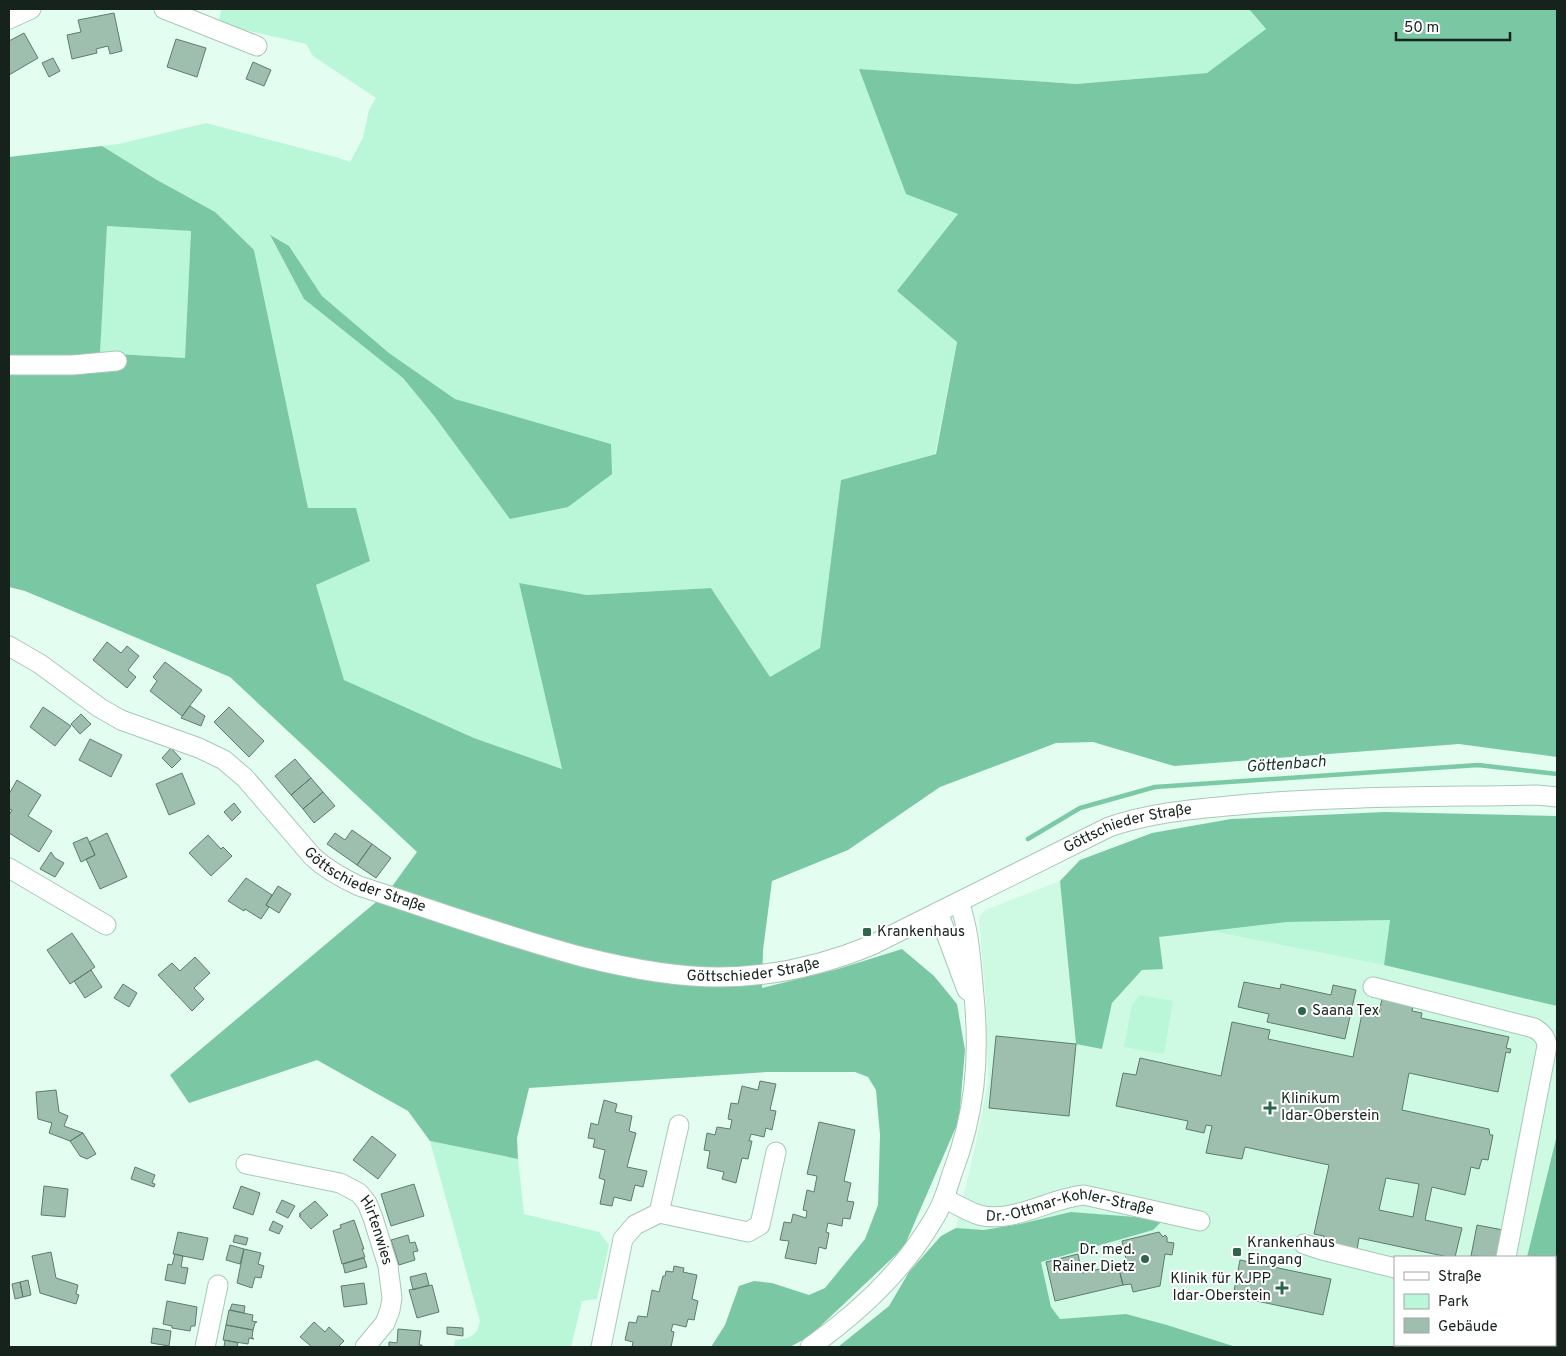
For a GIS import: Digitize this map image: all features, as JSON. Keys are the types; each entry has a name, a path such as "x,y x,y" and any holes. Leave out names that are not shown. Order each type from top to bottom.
{"street":[{"path":"9,19 31,9"},
{"path":"164,9 257,46"},
{"path":"9,365 73,365 117,361"},
{"name":"Göttschieder Straße","path":"9,646 40,664 100,708 121,720 199,748 224,760 245,778 324,868 359,886 480,927 609,963 650,971 717,977 745,976 783,971 844,956 938,912 1109,827 1134,819 1172,811 1310,799 1537,795 1557,797"},
{"path":"9,868 106,925"},
{"path":"810,1347 848,1318 903,1263 930,1225 944,1198 965,1138 971,1110 976,1066 976,1015 967,928 958,902"},
{"path":"938,912 976,1015"},
{"path":"1373,986 1534,1028 1541,1032 1546,1039 1547,1046 1506,1256"},
{"path":"659,1213 679,1125"},
{"path":"601,1347 623,1239 635,1225 659,1213 748,1232 760,1225 776,1152"},
{"name":"Hirtenwies","path":"246,1164 340,1183 359,1193 367,1203 388,1266 392,1298 385,1322 365,1347"},
{"name":"Dr.-Ottmar-Kohler-Straße","path":"944,1198 957,1206 979,1215 999,1216 1025,1211 1069,1196 1084,1195 1200,1221"},
{"path":"1304,1244 1394,1268"},
{"path":"205,1347 218,1285"}],"shaded area":[{"name":"Klinikum Idar-Oberstein","path":"1060,881 1076,1044 1102,1049 1112,1003 1142,970 1159,937 1210,931 1384,965 1557,1006 1557,1135 1527,1256 1394,1256 1394,1346 1541,1347 1236,1347 1126,1314 1060,1319 1051,1308 1041,1262 1084,1249 1020,1224 984,1230 956,1228 988,1082 986,1002 979,917 985,910"}],"green space":[{"path":"221,9 1249,9 1266,29 1207,73 1076,84 859,69 958,214 897,291 957,341 935,454 841,480 820,649 770,678 711,588 587,595 519,583 562,769 474,738 344,680 316,585 370,561 356,508 308,508 254,250 157,180 102,146 119,144 206,123 350,162 363,138 369,110 376,98 313,56 306,44 219,24","holes":["270,236 289,246 322,296 389,353 455,399 611,444 435,417 403,378 304,299"]},
{"path":"1249,9 1557,9 1557,757 1459,744 1174,766 1093,742 1056,743 940,787 848,850 772,881 763,950 762,988 838,969 902,949 934,976 957,1004 965,1050 959,1120 904,1247 810,1336 790,1347 711,1347 725,1325 739,1286 754,1281 772,1283 809,1295 825,1288 865,1239 878,1205 880,1135 876,1090 868,1077 855,1072 767,1072 529,1088 517,1138 518,1159 430,1141 408,1111 317,1060 189,1103 170,1075 388,892 417,852 230,677 25,591 9,587 9,157 102,146 157,180 215,212 254,250 308,508 356,508 370,561 316,585 344,680 474,738 562,769 519,583 587,595 711,588 770,677 820,648 841,480 936,454 957,342 897,291 958,214 906,194 859,69 1076,84 1207,73 1266,29","holes":["107,226 191,231 185,358 100,353"]},
{"path":"107,226 191,231 185,358 100,353"},
{"path":"270,235 289,246 322,296 389,353 455,399 611,444 612,474 568,507 510,519 435,417 403,378 304,299"},
{"path":"1385,812 1557,816 1557,1006 1384,965 1390,920 1287,922 1159,937 1163,969 1142,970 1112,1003 1102,1049 1076,1044 1060,881 1080,860 1152,833 1231,819"},
{"path":"1390,920 1384,965 1210,931 1287,922"},
{"path":"1140,995 1173,1001 1164,1054 1124,1047 1132,1005"},
{"path":"1557,1135 1557,1347 1540,1346 1556,1346 1556,1256 1527,1256"},
{"path":"430,1141 518,1159 524,1214 599,1232 609,1245 597,1299 582,1301 571,1347 454,1347 455,1340 475,1334 480,1321"},
{"path":"1071,1212 1135,1217 1161,1222 1153,1230 1041,1262 1051,1307 1060,1319 1126,1314 1236,1347 838,1347 889,1306 909,1272 941,1236 956,1228 984,1230"}],"building":[{"path":"114,13 122,51 110,54 108,46 96,49 97,53 72,59 67,35 81,32 78,20"},
{"path":"24,33 38,58 9,75 9,41"},
{"path":"176,39 206,48 197,77 167,67"},
{"path":"53,58 60,71 49,77 42,63"},
{"path":"253,62 271,70 264,86 246,79"},
{"path":"107,642 121,653 127,646 139,656 128,670 136,677 127,688 93,660"},
{"path":"165,662 202,690 182,716 150,691 157,681 153,677"},
{"path":"190,706 205,716 201,726 181,718"},
{"path":"43,707 71,726 55,746 30,727"},
{"path":"229,707 264,741 249,757 214,722"},
{"path":"81,714 91,724 80,734 71,724"},
{"path":"90,739 122,755 111,777 79,760"},
{"path":"171,748 181,759 172,768 162,758"},
{"path":"295,759 311,778 291,795 275,776"},
{"path":"182,773 195,804 169,815 156,784"},
{"path":"311,778 323,792 303,809 291,795"},
{"path":"17,780 41,795 28,816 52,831 39,852 9,833 9,815 12,810 9,809 9,794"},
{"path":"323,792 335,806 314,823 303,809"},
{"path":"234,803 241,812 232,821 224,812"},
{"path":"352,830 372,844 357,865 327,844 335,833 345,840"},
{"path":"107,833 127,877 100,889 86,859 95,855 89,842"},
{"path":"208,835 221,849 223,847 232,856 211,876 189,853"},
{"path":"87,837 95,855 81,862 73,843"},
{"path":"372,844 391,858 376,878 357,865"},
{"path":"51,852 55,858 64,863 55,877 40,869"},
{"path":"246,878 272,895 266,905 269,907 261,919 228,901"},
{"path":"278,886 291,894 279,913 266,905"},
{"path":"72,933 95,967 70,984 47,950"},
{"path":"195,957 210,973 194,988 204,999 192,1011 158,975 172,963 180,971"},
{"path":"91,970 102,987 85,998 74,981"},
{"name":"Saana Tex","path":"1244,982 1280,989 1281,984 1331,995 1333,985 1356,990 1345,1039 1267,1022 1269,1014 1238,1007"},
{"path":"123,984 137,993 129,1007 114,998"},
{"path":"1382,999 1413,1006 1412,1011 1422,1013 1421,1018 1509,1037 1506,1048 1511,1049 1510,1053 1506,1052 1498,1092 1409,1073 1402,1110 1489,1129 1490,1135 1493,1135 1488,1160 1482,1159 1479,1169 1471,1167 1465,1195 1432,1187 1425,1220 1462,1228 1455,1256 1443,1256 1359,1238 1357,1250 1323,1243 1324,1236 1314,1234 1329,1165 1245,1147 1242,1159 1206,1153 1212,1126 1206,1125 1204,1133 1186,1129 1188,1121 1116,1106 1123,1073 1136,1075 1140,1058 1221,1076 1232,1022 1270,1030 1268,1039 1353,1057 1362,1014 1378,1017","holes":["1386,1178 1419,1184 1413,1217 1379,1210"]},
{"path":"996,1036 1076,1044 1069,1116 989,1108"},
{"path":"760,1081 776,1084 770,1110 776,1111 772,1130 766,1128 764,1137 751,1134 749,1141 752,1141 748,1159 742,1158 736,1183 722,1179 724,1172 707,1168 710,1151 704,1150 707,1133 715,1135 717,1127 730,1129 732,1120 728,1119 731,1103 738,1104 742,1086 758,1090"},
{"path":"56,1090 59,1112 68,1116 64,1126 83,1133 70,1141 49,1133 52,1123 38,1119 36,1092"},
{"path":"604,1100 617,1104 615,1112 632,1116 629,1131 636,1133 627,1167 647,1171 643,1187 635,1185 631,1201 614,1197 612,1206 600,1204 605,1180 599,1178 605,1150 593,1147 595,1139 588,1138 591,1123 598,1125"},
{"path":"819,1122 855,1130 844,1181 851,1183 847,1201 854,1202 850,1219 843,1218 842,1226 828,1223 826,1232 829,1233 826,1249 819,1247 816,1264 785,1258 789,1241 780,1240 784,1222 791,1223 793,1214 806,1218 807,1211 803,1210 807,1190 814,1192 817,1176 807,1174"},
{"path":"83,1133 96,1154 87,1159 80,1156 70,1141"},
{"path":"372,1136 396,1155 378,1179 353,1160"},
{"path":"135,1167 155,1175 152,1183 155,1184 154,1187 131,1179"},
{"path":"414,1184 424,1216 391,1226 381,1194"},
{"path":"44,1186 68,1189 65,1217 41,1215"},
{"path":"241,1186 260,1193 253,1215 233,1208"},
{"path":"282,1200 295,1206 288,1218 276,1212"},
{"path":"315,1201 328,1215 311,1229 299,1214"},
{"path":"354,1220 365,1257 342,1264 333,1231 341,1228 340,1225"},
{"path":"273,1221 283,1226 279,1234 269,1230"},
{"path":"1477,1225 1503,1230 1498,1256 1471,1256"},
{"path":"178,1232 208,1238 203,1260 173,1254"},
{"name":"Dr. med. Rainer Dietz","path":"1159,1232 1163,1237 1165,1235 1167,1237 1167,1242 1174,1243 1172,1255 1165,1254 1160,1286 1133,1292 1131,1284 1123,1285 1118,1265 1127,1263 1122,1241"},
{"path":"235,1235 248,1238 246,1245 233,1242"},
{"path":"408,1235 410,1243 415,1242 418,1251 413,1252 415,1260 399,1265 391,1240"},
{"path":"230,1245 244,1249 240,1264 226,1260"},
{"path":"244,1249 261,1253 258,1264 264,1266 261,1278 255,1277 252,1288 237,1283"},
{"path":"51,1252 56,1278 78,1285 76,1294 79,1295 76,1304 40,1293 32,1256"},
{"path":"175,1254 183,1256 181,1267 188,1268 185,1284 165,1280 168,1264 172,1265"},
{"path":"1078,1254 1082,1273 1118,1265 1123,1285 1055,1301 1046,1262"},
{"path":"364,1258 367,1267 345,1273 343,1264"},
{"name":"Klinik für KJPP Idar-Oberstein","path":"1240,1260 1331,1279 1323,1315 1233,1296"},
{"path":"674,1266 684,1268 683,1272 697,1275 692,1299 698,1301 694,1320 688,1319 686,1327 673,1324 671,1331 674,1332 671,1347 632,1347 633,1342 625,1340 629,1322 636,1323 638,1316 647,1317 652,1290 659,1292 663,1276 665,1276 666,1271 673,1272"},
{"path":"426,1273 429,1285 413,1290 410,1277"},
{"path":"28,1280 31,1295 23,1297 20,1282"},
{"path":"20,1282 23,1297 15,1299 12,1284"},
{"path":"364,1283 367,1304 344,1307 341,1286"},
{"path":"432,1285 439,1312 417,1318 409,1290"},
{"path":"167,1301 197,1307 195,1326 191,1326 190,1331 172,1328 172,1326 163,1324"},
{"path":"232,1304 245,1306 244,1313 230,1310"},
{"path":"229,1310 253,1315 252,1321 257,1322 253,1330 226,1325"},
{"path":"314,1322 325,1332 329,1327 344,1341 338,1347 312,1347 300,1337"},
{"path":"226,1325 253,1330 252,1338 254,1339 249,1338 248,1344 223,1340"},
{"path":"447,1327 463,1328 463,1336 447,1334"},
{"path":"153,1328 171,1331 169,1346 151,1343"},
{"path":"398,1329 421,1331 419,1345 422,1345 422,1347 389,1347 389,1342 397,1343"},
{"path":"225,1340 238,1343 237,1347 224,1347"}],"waterway":[{"name":"Göttenbach","path":"1028,839 1080,808 1155,787 1478,765 1557,774"}],"place":[{"name":"Krankenhaus","path":"867,932"},
{"name":"Saana Tex","path":"1302,1011"},
{"name":"Klinikum Idar-Oberstein","path":"1270,1108"},
{"name":"Krankenhaus Eingang","path":"1237,1252"},
{"name":"Dr. med. Rainer Dietz","path":"1145,1259"},
{"name":"Klinik für KJPP Idar-Oberstein","path":"1282,1288"}]}
